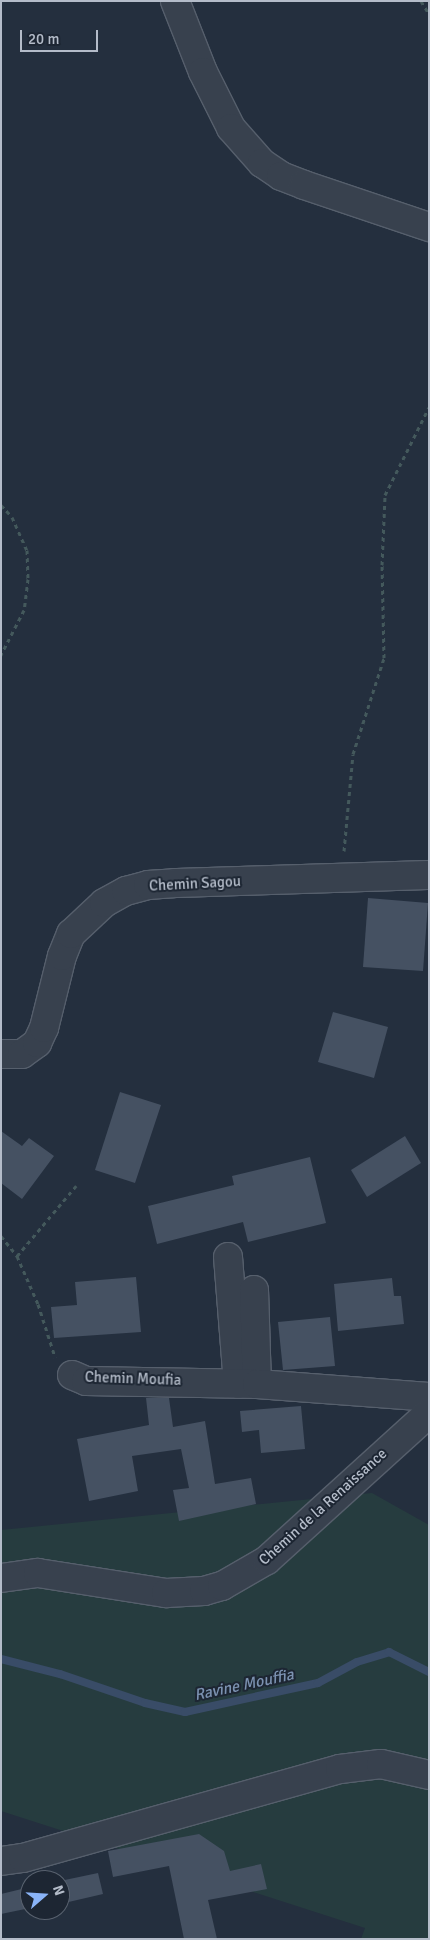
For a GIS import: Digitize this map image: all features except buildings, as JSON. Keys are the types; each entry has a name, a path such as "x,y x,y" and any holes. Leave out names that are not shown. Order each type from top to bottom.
{"street":[{"path":"175,1 203,72 231,128 262,163 297,182 429,227"},
{"name":"Chemin Sagou","path":"1,1054 22,1054 37,1042 44,1028 62,956 72,934 104,903 126,892 148,885 175,883 429,875"},
{"path":"228,1257 248,1384"},
{"path":"248,1384 254,1290"},
{"name":"Chemin Moufia","path":"72,1375 86,1380 248,1384 429,1397"},
{"name":"Chemin de la Renaissance","path":"1,1578 48,1574 166,1593 204,1591 222,1586 267,1560 429,1413"},
{"path":"1,1861 32,1856 340,1769 381,1764 429,1775"}],"path":[{"path":"421,1 429,14"},
{"path":"341,879 353,754 384,658 382,565 385,496 429,407"},
{"path":"1,505 12,517 26,550 28,578 24,610 1,655"},
{"path":"17,1256 76,1186"},
{"name":"Chemin Moufia","path":"1,1236 17,1256 38,1304 51,1350 59,1364 72,1375"}],"green space":[{"path":"372,1493 429,1525 429,1939 361,1939 365,1928 1,1811 1,1530"}],"waterway":[{"name":"Ravine Mouffia","path":"1,1659 60,1674 145,1703 185,1712 318,1683 357,1662 389,1652 429,1672"}]}
